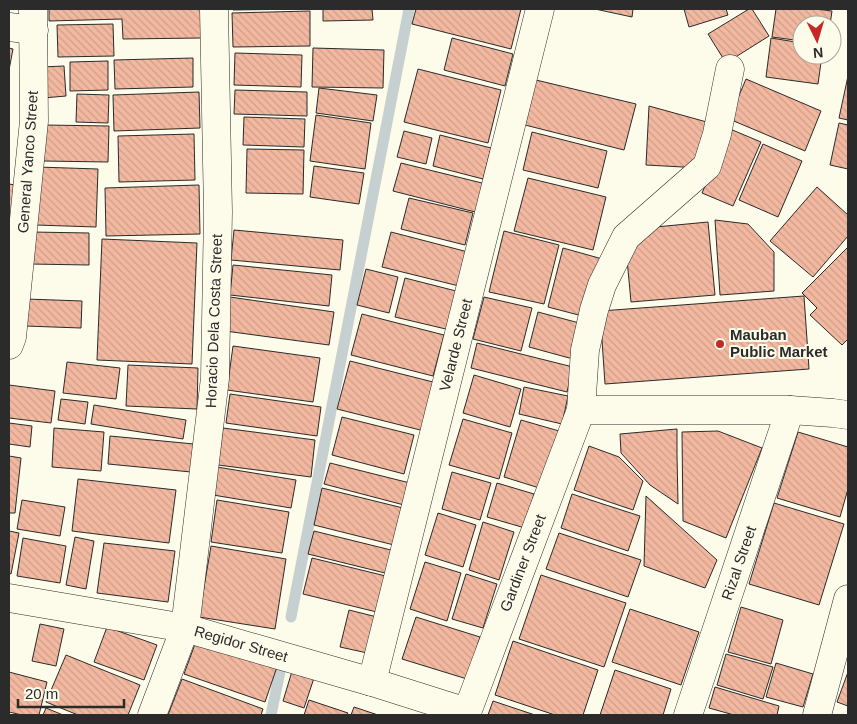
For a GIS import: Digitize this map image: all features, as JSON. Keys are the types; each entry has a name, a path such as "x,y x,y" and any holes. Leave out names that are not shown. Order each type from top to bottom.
{"street":[{"name":"Horacio Dela Costa Street","path":"152,715 185,628 216,378 218,212 214,9"},
{"name":"Velarde Street","path":"372,682 540,9"},
{"name":"General Yanco Street","path":"9,345 12,337 34,121 25,22"},
{"name":"Gardiner Street","path":"467,714 581,410 585,350 602,285 626,237 707,166 717,134 730,69"},
{"path":"581,410 790,410 848,416"},
{"name":"Rizal Street","path":"688,715 790,410"},
{"name":"Regidor Street","path":"9,598 185,628 372,682 467,714"},
{"path":"817,715 848,599"}],"building":[{"path":"49,9 201,9 201,38 123,39 122,19 49,21"},
{"path":"233,9 307,9 233,10"},
{"path":"323,9 372,9 373,20 323,21"},
{"path":"416,9 521,9 511,49 412,24"},
{"path":"595,9 633,9 632,17"},
{"path":"684,9 726,9 728,15 689,27"},
{"path":"752,9 769,36 726,63 708,34"},
{"path":"776,9 832,11 831,15 792,15 792,40 772,37"},
{"path":"310,11 310,46 233,47 232,13"},
{"path":"113,24 114,56 58,57 57,25"},
{"path":"452,38 513,54 505,86 444,70"},
{"path":"771,38 792,41 792,65 821,65 818,84 766,77"},
{"path":"9,48 13,49 9,70"},
{"path":"313,48 384,50 383,88 312,87"},
{"path":"235,53 302,55 301,87 234,85"},
{"path":"193,58 193,87 115,89 114,60"},
{"path":"108,61 108,90 70,91 70,62"},
{"path":"64,66 66,96 43,98 41,67"},
{"path":"418,69 501,90 488,143 404,122"},
{"path":"848,76 848,120 839,118"},
{"path":"746,79 821,111 805,151 729,119"},
{"path":"536,80 636,104 624,150 525,125"},
{"path":"319,88 377,95 373,121 316,113"},
{"path":"235,90 307,92 307,116 234,114"},
{"path":"199,92 200,128 114,131 113,95"},
{"path":"77,94 109,95 108,123 76,122"},
{"path":"649,106 714,124 701,168 646,165"},
{"path":"316,115 371,123 365,169 310,161"},
{"path":"244,117 305,119 304,147 243,145"},
{"path":"839,123 848,125 848,169 830,165"},
{"path":"44,125 109,126 108,162 43,161"},
{"path":"730,129 761,142 733,206 702,193"},
{"path":"404,131 432,138 426,164 397,157"},
{"path":"532,132 607,151 598,188 523,170"},
{"path":"194,134 195,180 119,182 118,136"},
{"path":"440,135 491,148 483,179 433,166"},
{"path":"763,144 802,161 778,217 739,200"},
{"path":"247,149 304,150 303,194 246,193"},
{"path":"401,163 486,184 479,213 393,191"},
{"path":"314,166 364,173 359,204 310,197"},
{"path":"37,167 98,169 96,227 36,225"},
{"path":"528,178 606,197 593,250 514,231"},
{"path":"9,184 16,185 9,225"},
{"path":"199,185 200,234 106,236 105,188"},
{"path":"817,187 848,215 848,236 813,277 770,241"},
{"path":"409,198 473,213 465,245 401,229"},
{"path":"715,220 748,224 774,252 774,291 720,295"},
{"path":"708,222 715,295 631,302 627,259 645,228"},
{"path":"234,230 343,240 340,270 231,260"},
{"path":"504,231 559,245 544,304 489,292"},
{"path":"32,232 89,233 89,265 30,264"},
{"path":"391,232 468,252 459,286 382,267"},
{"path":"102,239 197,243 192,364 97,360"},
{"path":"848,247 848,339 842,345 810,315 817,308 802,293"},
{"path":"563,248 606,260 590,318 548,307"},
{"path":"233,265 332,275 329,306 230,295"},
{"path":"366,269 398,277 389,313 357,305"},
{"path":"405,278 460,292 450,330 395,317"},
{"name":"Mauban Public Market","path":"804,296 809,369 605,384 600,311"},
{"path":"230,297 334,312 329,345 225,331"},
{"path":"484,297 532,308 521,351 473,339"},
{"path":"26,299 82,301 81,328 25,326"},
{"path":"538,312 583,324 573,359 529,347"},
{"path":"362,314 444,335 433,376 351,355"},
{"path":"477,343 573,367 567,392 471,368"},
{"path":"233,346 320,358 313,402 227,390"},
{"path":"350,361 441,384 428,432 337,409"},
{"path":"67,362 120,368 116,399 63,393"},
{"path":"128,365 198,368 197,409 126,406"},
{"path":"474,375 521,389 510,427 463,413"},
{"path":"9,385 55,391 51,423 9,418"},
{"path":"524,387 568,396 562,424 519,414"},
{"path":"230,394 321,407 317,436 226,423"},
{"path":"61,399 88,402 85,424 58,420"},
{"path":"94,405 186,420 183,439 91,424"},
{"path":"342,417 414,435 404,474 332,455"},
{"path":"463,419 512,433 499,479 449,465"},
{"path":"521,420 566,433 549,491 504,477"},
{"path":"9,423 32,426 30,447 9,444"},
{"path":"54,428 104,432 101,471 52,467"},
{"path":"223,428 315,440 311,477 218,465"},
{"path":"677,429 678,504 650,485 621,453 620,434"},
{"path":"718,431 762,448 726,538 683,521 682,432"},
{"path":"798,432 848,447 848,489 840,517 777,498"},
{"path":"110,436 194,444 191,472 108,464"},
{"path":"589,446 619,457 643,481 633,510 574,490"},
{"path":"9,456 21,458 15,513 9,513"},
{"path":"330,463 410,483 404,505 324,484"},
{"path":"217,467 296,480 291,508 213,495"},
{"path":"452,472 491,483 480,520 442,509"},
{"path":"78,479 176,490 169,543 72,531"},
{"path":"497,483 534,494 525,528 487,517"},
{"path":"322,488 403,508 394,545 314,525"},
{"path":"572,494 640,516 628,551 561,528"},
{"path":"646,496 717,560 705,588 644,566"},
{"path":"22,500 65,507 60,536 17,529"},
{"path":"217,500 289,512 282,553 211,542"},
{"path":"774,503 844,524 819,605 749,584"},
{"path":"438,513 476,525 463,567 425,555"},
{"path":"483,522 514,532 499,580 469,570"},
{"path":"9,531 19,533 11,574 9,573"},
{"path":"314,531 399,552 393,575 308,554"},
{"path":"559,533 641,560 628,597 546,569"},
{"path":"75,537 94,541 86,589 66,585"},
{"path":"23,538 66,546 60,583 17,576"},
{"path":"104,543 175,551 168,602 97,593"},
{"path":"211,546 286,559 275,629 199,617"},
{"path":"312,558 394,578 385,614 303,594"},
{"path":"425,562 461,573 447,621 410,609"},
{"path":"466,574 497,584 483,628 452,619"},
{"path":"541,575 626,603 604,667 519,639"},
{"path":"741,607 783,620 771,664 728,652"},
{"path":"630,609 699,632 681,685 612,662"},
{"path":"349,610 381,618 372,654 340,647"},
{"path":"416,617 480,637 467,679 402,659"},
{"path":"40,624 64,629 56,666 32,661"},
{"path":"107,627 157,645 144,680 94,662"},
{"path":"198,636 278,664 265,702 184,674"},
{"path":"513,641 598,670 583,715 555,715 495,695"},
{"path":"726,654 773,667 763,699 717,685"},
{"path":"66,655 140,685 128,715 78,715 46,702"},
{"path":"776,663 813,674 803,707 766,697"},
{"path":"293,668 315,675 304,708 283,701"},
{"path":"615,670 671,689 663,715 600,715"},
{"path":"9,672 47,682 39,715 22,715 9,712"},
{"path":"848,672 848,706 837,702"},
{"path":"182,679 263,709 261,715 168,715"},
{"path":"715,687 779,706 777,715 734,715 709,708"},
{"path":"309,700 348,713 347,715 304,715"},
{"path":"493,701 535,715 488,715"},
{"path":"354,707 378,715 351,715"},
{"path":"46,708 63,715 43,715"}],"waterway":[{"path":"291,617 409,9"},
{"path":"271,715 282,662"}],"place":[{"name":"Mauban Public Market","path":"720,344"}]}
